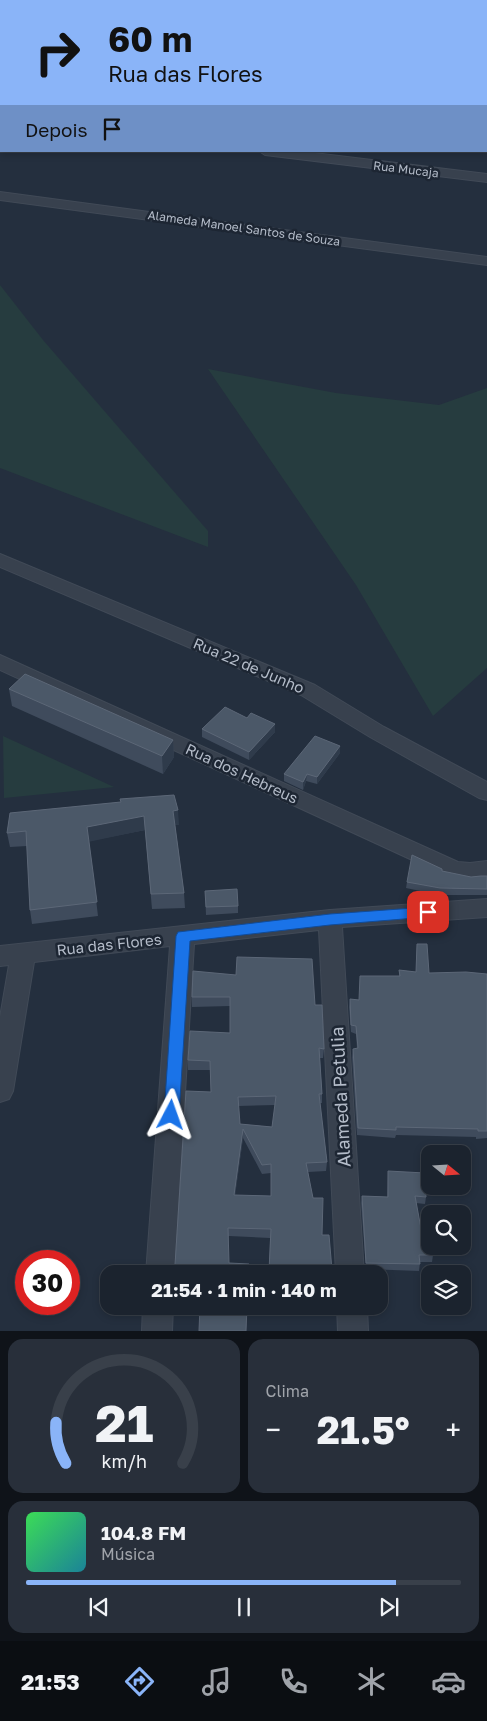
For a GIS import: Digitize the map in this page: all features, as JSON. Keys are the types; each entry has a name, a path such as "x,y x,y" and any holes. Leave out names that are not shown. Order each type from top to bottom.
{"street":[{"name":"Rua Mucaja","path":"273,152 487,178"},
{"name":"Alameda Manoel Santos de Souza","path":"0,196 487,260"},
{"name":"Rua 22 de Junho","path":"0,560 308,690 376,732 487,792"},
{"name":"Rua dos Hebreus","path":"0,662 455,870 487,870"},
{"name":"Rua das Flores","path":"11,955 330,919 487,908"},
{"name":"Alameda Petulia","path":"330,919 349,1265"},
{"path":"161,1265 183,936"},
{"path":"0,1091 11,955"},
{"path":"157,1331 158,1315"},
{"path":"352,1315 353,1331"}],"green space":[{"path":"0,285 43,340 208,531 208,547 0,468"},
{"path":"208,369 336,393 439,405 487,388 487,668 433,716 356,585"},
{"path":"3,736 114,787 4,798"}],"building":[{"path":"25,674 173,740 162,756 9,689"},
{"path":"225,707 247,718 251,713 275,724 249,752 202,729"},
{"path":"315,736 340,746 317,777 307,774 303,782 284,774"},
{"path":"174,795 178,810 173,811 184,893 151,894 144,816 87,827 97,902 30,910 26,831 7,833 10,813 121,802 120,799"},
{"path":"412,855 442,869 442,871 471,877 487,876 487,889 440,888 407,882"},
{"path":"237,889 238,906 206,907 205,891"},
{"path":"417,944 427,944 429,973 466,972 487,974 487,1131 478,1131 478,1129 396,1127 396,1130 358,1128 353,1049 358,1048 356,1026 351,1025 350,999 359,1000 360,976 400,976 399,970 416,972"},
{"path":"237,957 312,959 315,1005 322,1005 324,1049 319,1048 322,1094 319,1094 327,1162 306,1163 313,1198 323,1198 322,1235 329,1235 332,1265 269,1265 271,1229 228,1228 229,1263 249,1265 175,1265 186,1091 211,1092 210,1061 188,1060 190,1031 230,1033 230,997 192,997 193,971 236,975","holes":["276,1096 272,1127 240,1124 238,1097","243,1129 262,1165 271,1164 271,1196 234,1195"]},
{"path":"388,1171 421,1173 421,1195 426,1195 426,1197 415,1196 421,1229 420,1264 366,1263 362,1196 388,1197"},
{"path":"200,1315 247,1315 246,1331 199,1331"}],"route":[{"path":"171,1115 183,936 330,919 428,912"}]}
